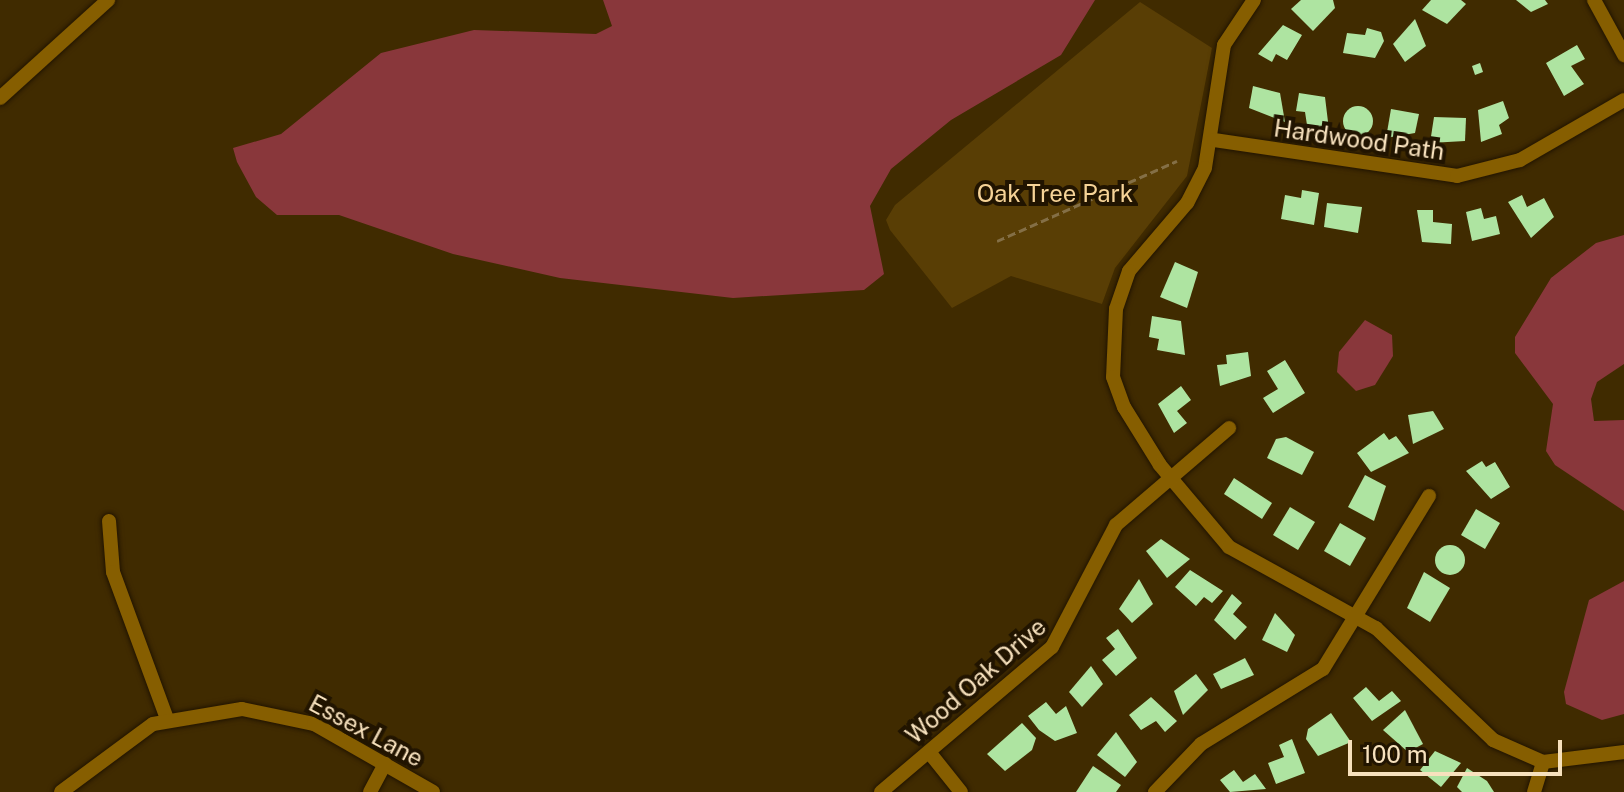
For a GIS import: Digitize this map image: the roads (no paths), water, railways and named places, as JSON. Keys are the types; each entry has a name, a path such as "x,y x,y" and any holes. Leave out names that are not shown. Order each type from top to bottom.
{"street":[{"path":"0,98 108,0"},
{"path":"1254,0 1224,45 1214,140 1187,203 1129,271 1111,339 1124,407 1170,479 1229,547 1359,618 1407,652 1472,723 1543,762 1624,752"},
{"path":"1594,0 1624,55"},
{"name":"Hardwood Path","path":"1214,140 1457,176 1520,160 1624,100"},
{"name":"Wood Oak Drive","path":"881,792 1052,647 1077,610 1106,539 1229,428"},
{"path":"1155,792 1231,723 1303,687 1359,618 1429,496"},
{"path":"109,521 113,572 167,719"},
{"name":"Essex Lane","path":"61,792 129,737 167,719 242,709 286,715 385,764 433,792"},
{"path":"929,752 961,792"},
{"path":"1534,792 1543,762"},
{"path":"370,792 385,764"}],"park label":[{"name":"Oak Tree Park","path":"1055,194"}]}
